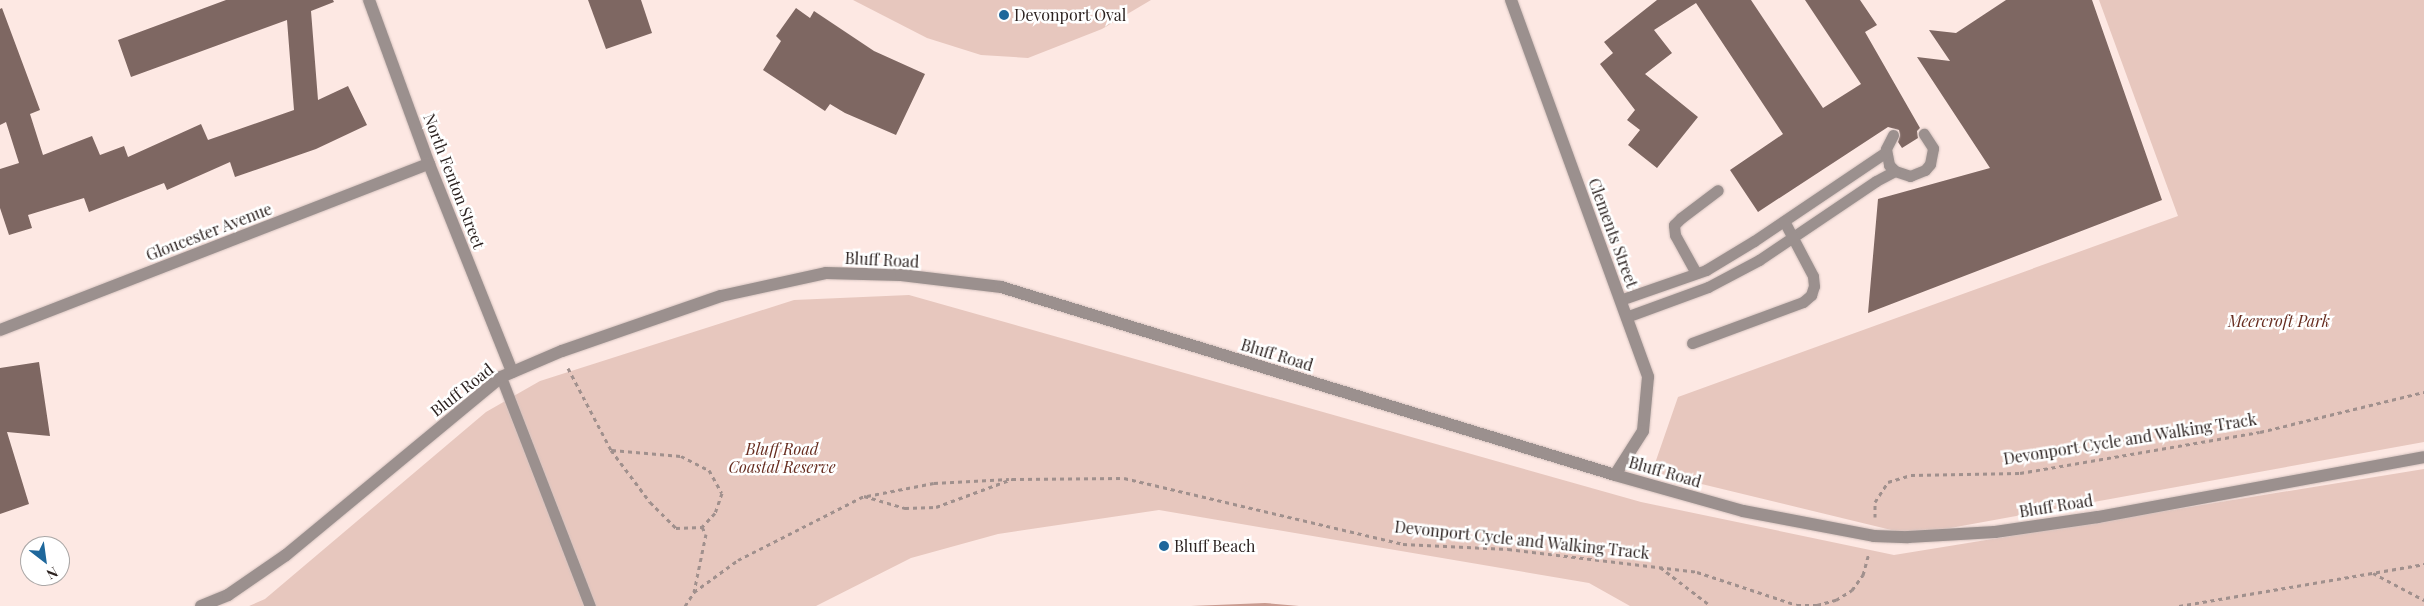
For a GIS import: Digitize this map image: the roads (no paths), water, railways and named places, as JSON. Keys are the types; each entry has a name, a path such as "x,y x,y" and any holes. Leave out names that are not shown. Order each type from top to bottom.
{"street":[{"name":"North Fenton Street","path":"369,0 506,375"},
{"name":"Clements Street","path":"1511,0 1648,377 1643,431 1615,475"},
{"name":"Gloucester Avenue","path":"0,330 429,164"},
{"name":"Bluff Road","path":"200,606 228,595 286,555 506,375 562,351 721,296 826,273 901,275 1001,287 1615,475 1743,511 1874,536 1908,537 1995,532 2098,517 2424,457"}],"lane":[{"path":"1894,135 1888,142 1886,152 1889,166 1895,172 1910,176 1925,170 1930,164 1932,148 1924,134"},
{"path":"1620,300 1696,274 1733,255 1886,152"},
{"path":"1626,316 1708,287 1759,260 1876,181 1895,172"},
{"path":"1696,274 1675,235 1674,225 1718,190"},
{"path":"1692,343 1803,302 1811,295 1814,286 1813,276 1784,221"},
{"path":"506,375 590,606"}],"place":[{"name":"Devonport Oval","path":"1004,15"},
{"name":"Bluff Beach","path":"1164,546"}],"park label":[{"name":"Meercroft Park","path":"2279,321"},
{"name":"Bluff Road Coastal Reserve","path":"782,458"}]}
